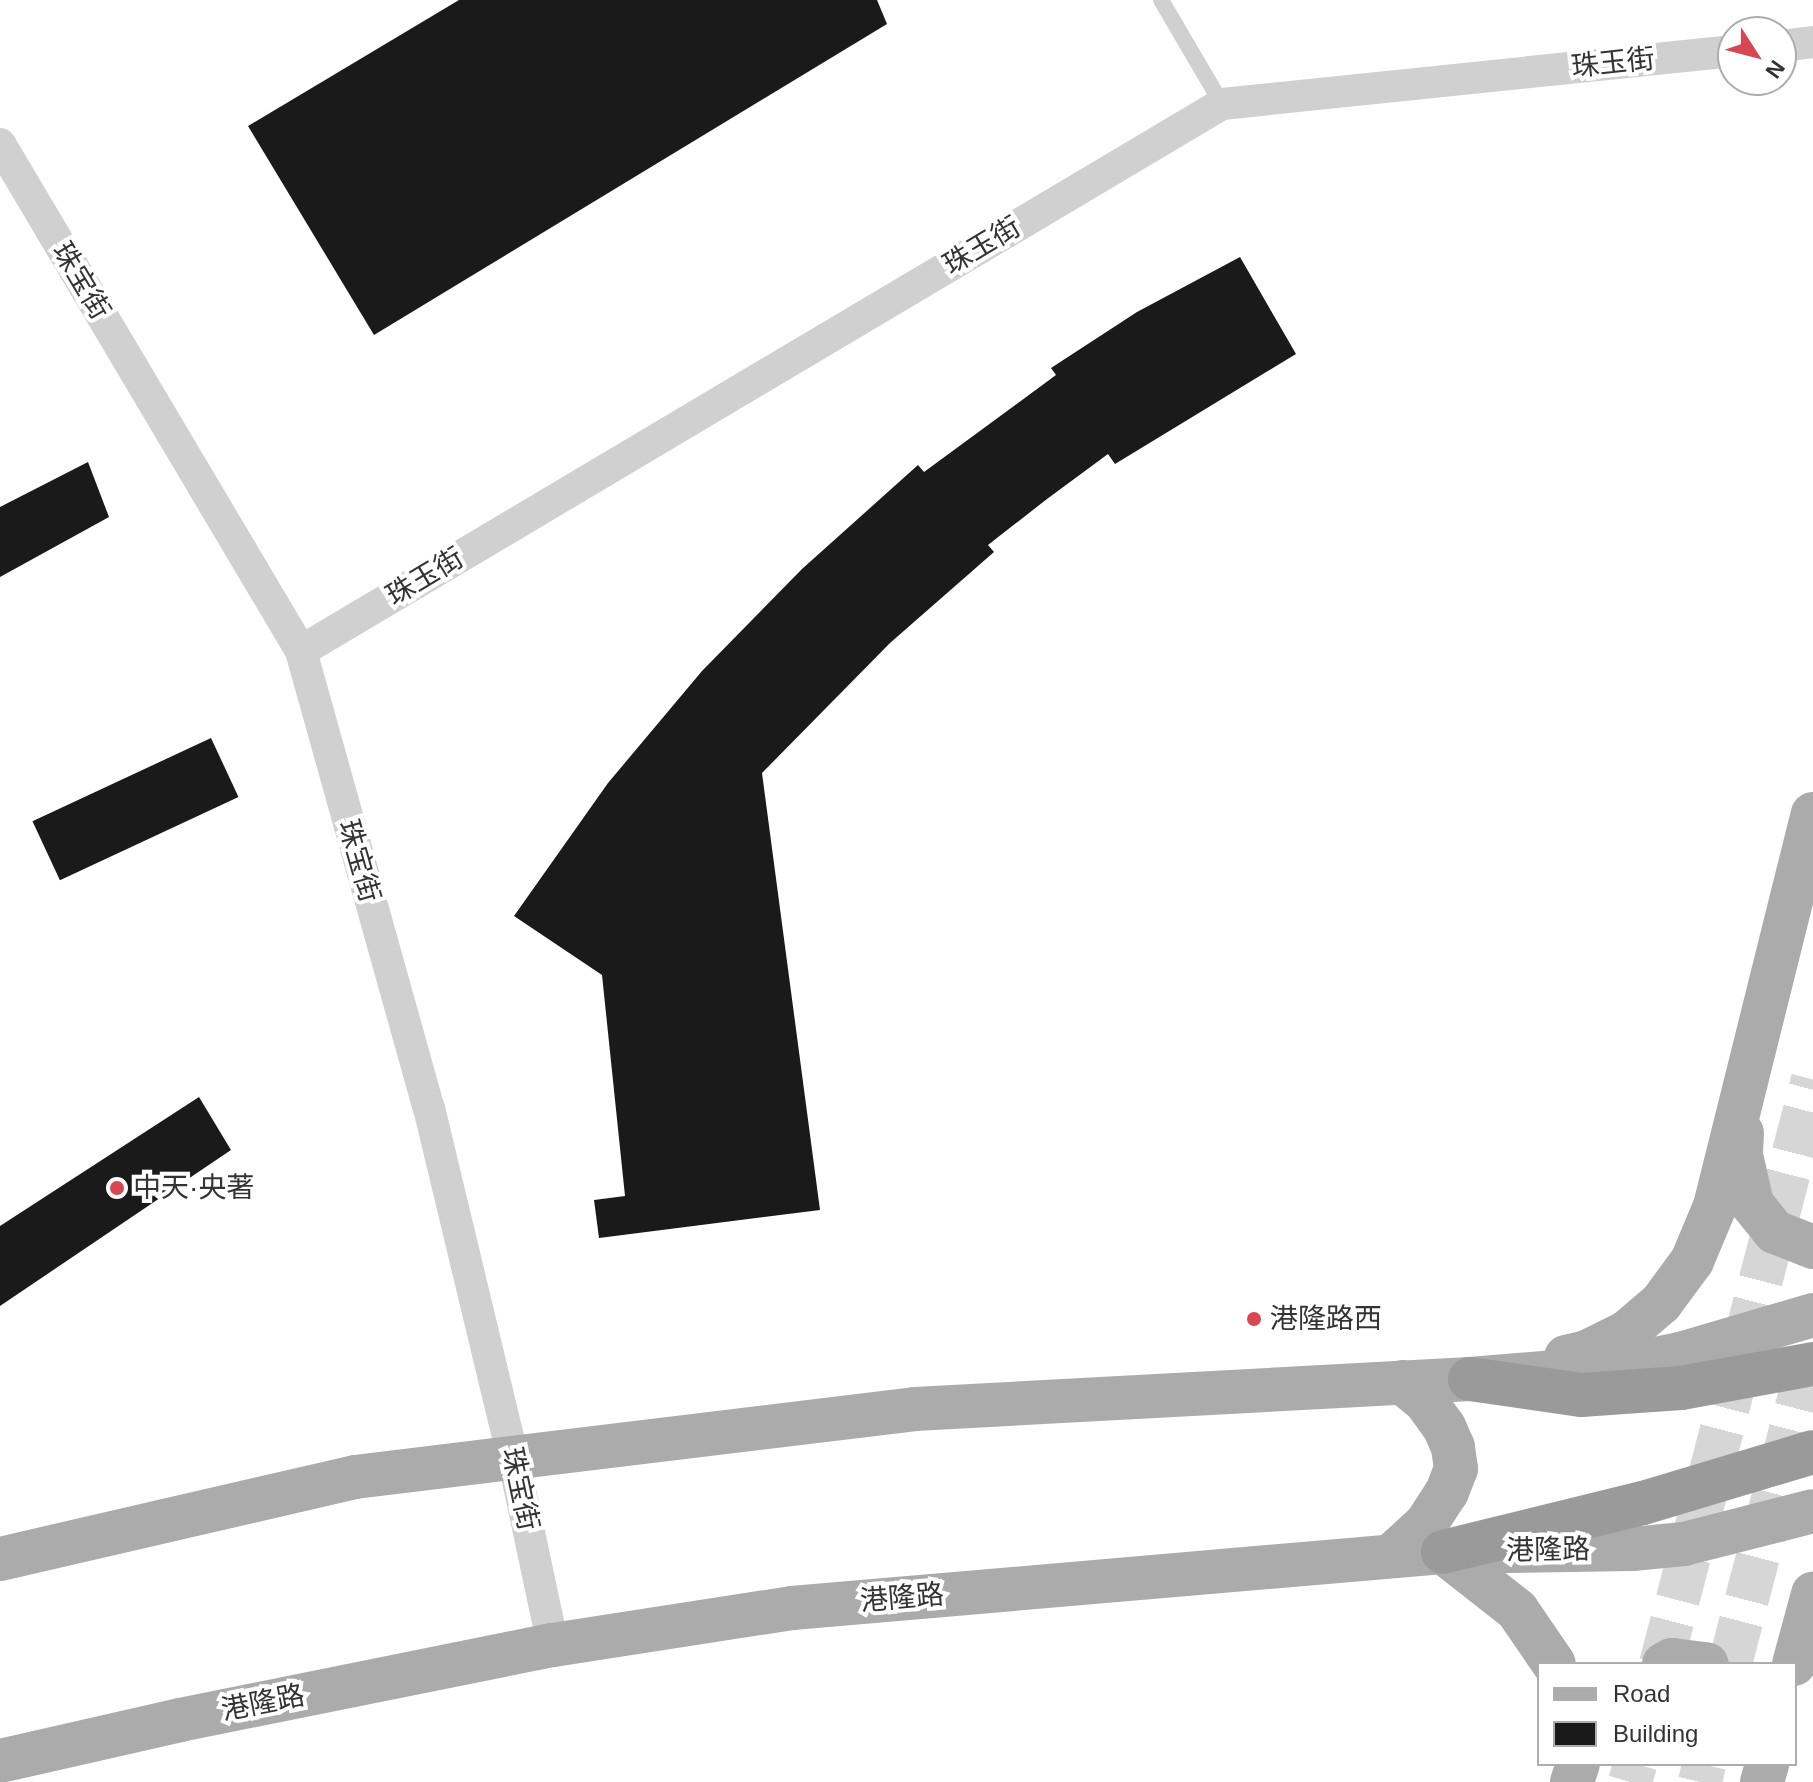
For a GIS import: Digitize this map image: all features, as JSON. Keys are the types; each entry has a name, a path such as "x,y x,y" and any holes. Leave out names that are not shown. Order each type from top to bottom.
{"highway":[{"path":"1470,1379 1581,1395 1681,1388 1813,1364"},
{"path":"1443,1552 1643,1503 1813,1452"}],"main road":[{"path":"1470,1379 1587,1352 1627,1332 1661,1303 1692,1261 1715,1206 1813,814"},
{"path":"1743,1086 1741,1155 1752,1204 1775,1232 1813,1247"},
{"path":"0,1559 355,1477 915,1409 1470,1379 1617,1367 1680,1354 1813,1315"},
{"path":"1391,1556 1426,1524 1447,1492 1456,1469 1453,1447 1444,1427 1426,1402 1402,1382"},
{"name":"港隆路","path":"0,1761 180,1720 553,1645 792,1608 1443,1552 1632,1549 1684,1544 1813,1511"},
{"path":"1443,1552 1517,1610 1553,1662"},
{"path":"1795,1662 1813,1594"},
{"path":"1668,1662 1690,1662"}],"street":[{"name":"珠玉街","path":"301,651 1222,104 1717,53"},
{"name":"珠宝街","path":"0,144 301,651 429,1108 513,1457 553,1645"}],"lane":[{"path":"1161,0 1222,104"}],"building":[{"path":"459,0 877,0 887,24 374,335 248,126"},
{"path":"1240,257 1296,354 1115,464 1108,454 988,545 994,552 890,643 762,773 820,1210 599,1238 594,1200 625,1196 602,975 514,916 608,783 702,671 802,569 918,465 924,472 1056,375 1051,368 1137,312"},
{"path":"88,462 109,517 0,577 0,507"},
{"path":"211,738 238,797 60,880 32,821"},
{"name":"中天·央著","path":"199,1097 231,1150 0,1306 0,1226"}],"tunnel":[{"path":"1662,1662 1813,1079"},
{"path":"1731,1662 1813,1345"},
{"path":"1630,1782 1634,1766"},
{"path":"1700,1782 1704,1766"}],"place":[{"name":"中天·央著","path":"117,1188"},
{"name":"港隆路西","path":"1254,1319"}]}
